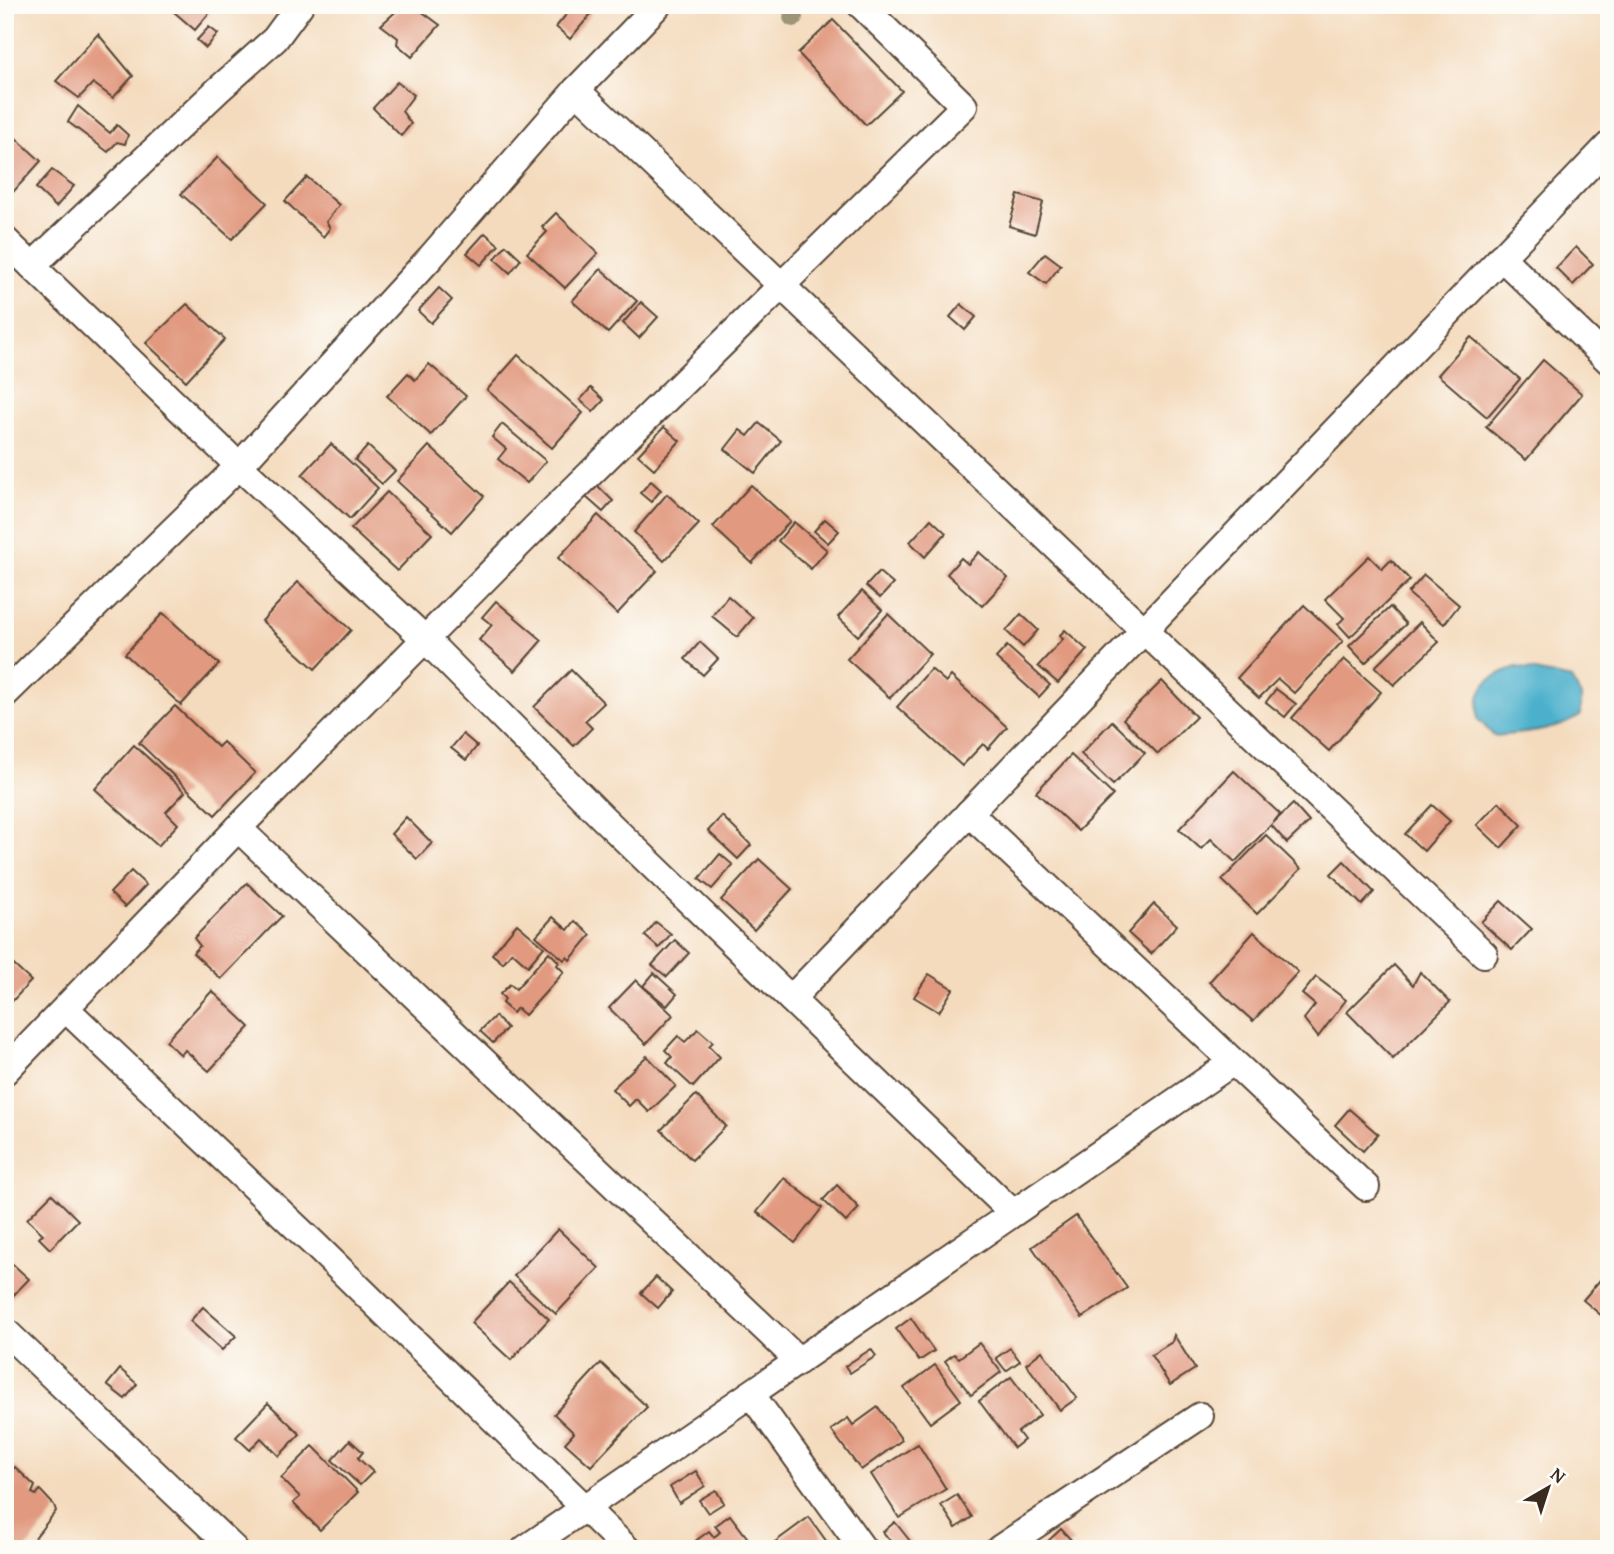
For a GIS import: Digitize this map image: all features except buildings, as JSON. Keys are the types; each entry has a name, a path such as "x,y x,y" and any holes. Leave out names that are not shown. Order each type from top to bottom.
{"street":[{"path":"32,266 275,39 300,5"},
{"path":"5,694 239,466 431,257 576,90 658,5"},
{"path":"5,1071 238,828 425,639 672,391 964,106 861,5"},
{"path":"576,90 1484,954"},
{"path":"791,999 1609,145"},
{"path":"5,240 239,466 425,639 603,818 1012,1212"},
{"path":"1501,257 1609,361"},
{"path":"969,813 1366,1187"},
{"path":"238,828 800,1360"},
{"path":"66,1009 314,1244 627,1549"},
{"path":"525,1549 1233,1062"},
{"path":"5,1331 234,1549"},
{"path":"751,1394 863,1549"},
{"path":"999,1549 1200,1416"}],"water":[{"path":"1517,667 1571,679 1581,696 1581,715 1550,728 1494,736 1478,719 1481,691 1491,679"}]}
